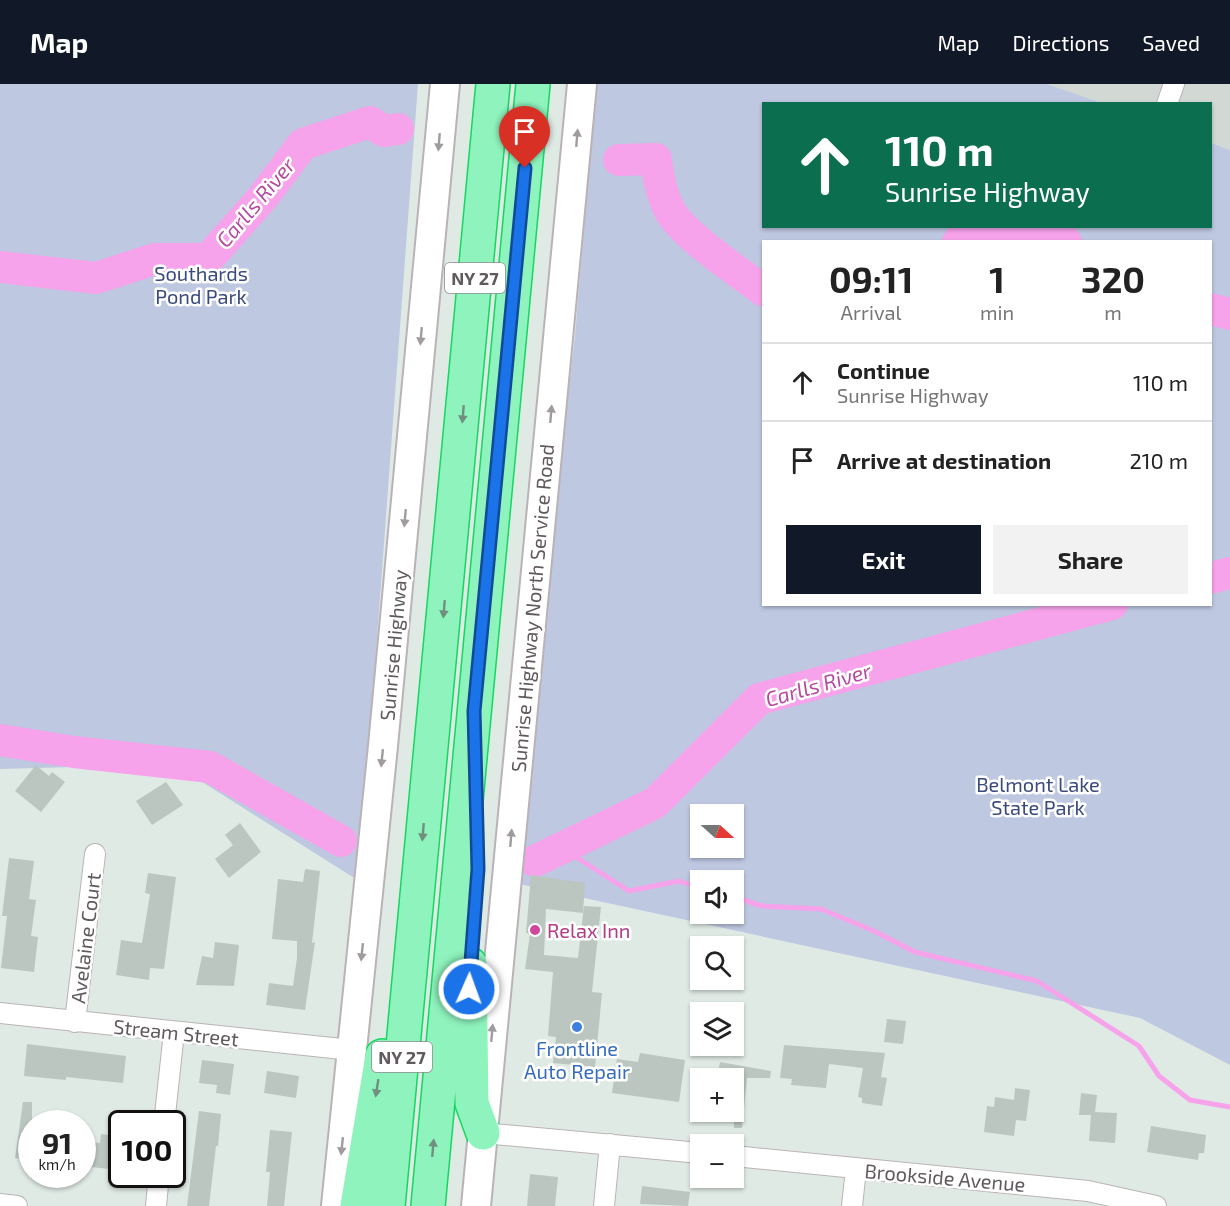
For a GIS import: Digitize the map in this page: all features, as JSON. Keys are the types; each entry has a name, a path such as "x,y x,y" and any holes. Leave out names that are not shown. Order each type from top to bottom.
{"highway":[{"name":"NY 27","path":"388,1206 493,84"},
{"name":"NY 27","path":"428,1206 532,84"},
{"path":"474,711 478,869 470,966 469,1012 472,1103 483,1133"},
{"path":"357,1206 385,1038 416,908"}],"main road":[{"name":"Sunrise Highway","path":"336,1206 383,746 445,84"},
{"name":"Sunrise Highway North Service Road","path":"483,1133 582,84"},
{"path":"476,1206 483,1133"}],"street":[{"path":"1168,102 1174,84"},
{"name":"Avelaine Court","path":"75,1022 95,854"},
{"name":"Stream Street","path":"0,1013 351,1050"},
{"path":"166,1110 174,1032"},
{"path":"483,1133 690,1152"},
{"path":"604,1206 610,1144"},
{"name":"Brookside Avenue","path":"744,1157 1088,1191 1156,1206"},
{"path":"852,1206 856,1169"},
{"path":"156,1206 158,1188"},
{"path":"0,1204 16,1206"}],"shaded area":[{"path":"1025,84 1230,84 1230,161 1212,154 1212,102 1074,102"}],"green space":[{"name":"Southards Pond Park","path":"0,84 418,84 359,881 196,778 73,767 0,769"},
{"name":"Belmont Lake State Park","path":"596,84 1047,84 1098,102 762,102 762,228 1212,228 1212,143 1230,150 1230,1065 1140,1018 705,924 744,924 744,870 690,870 690,921 510,882 575,336"}],"building":[{"path":"36,765 49,776 52,772 65,782 41,812 15,791"},
{"path":"166,782 183,805 152,825 136,801"},
{"path":"240,823 261,852 229,878 215,859 233,845 225,835"},
{"path":"9,858 34,861 29,899 36,900 31,936 38,937 34,972 1,968 7,916 2,916"},
{"path":"305,869 320,871 312,943 315,942 305,1010 266,1005 269,983 293,986 297,958 297,941 272,939 278,879 303,882"},
{"path":"148,873 176,877 164,969 150,968 149,980 116,975 121,940 142,943 150,894 145,893"},
{"path":"531,875 585,883 583,913 546,909 544,955 578,958 584,906 601,907 592,992 602,993 595,1067 553,1063 556,1037 548,1036 553,972 525,969 530,934 526,933"},
{"path":"215,942 239,945 234,986 196,985 202,956 213,958"},
{"path":"887,1019 906,1021 903,1044 884,1042"},
{"path":"27,1044 126,1056 123,1083 66,1077 66,1080 24,1076"},
{"path":"784,1045 885,1053 881,1077 887,1078 882,1106 862,1103 862,1098 858,1097 863,1068 829,1064 826,1088 791,1085 792,1079 780,1078"},
{"path":"640,1053 685,1060 679,1102 612,1093 617,1059 638,1062"},
{"path":"202,1060 234,1064 230,1095 216,1093 217,1085 199,1083"},
{"path":"720,1062 771,1071 770,1078 747,1078 744,1108 744,1068 719,1068"},
{"path":"267,1071 299,1076 296,1098 264,1093"},
{"path":"1015,1088 1030,1090 1026,1121 1016,1120 1014,1136 984,1132 987,1106 994,1107 995,1097 1014,1100"},
{"path":"1081,1093 1097,1095 1095,1112 1117,1113 1115,1143 1089,1141 1091,1115 1079,1115"},
{"path":"23,1102 32,1102 32,1110 22,1110"},
{"path":"199,1111 221,1114 218,1146 216,1146 209,1206 187,1206"},
{"path":"734,1122 743,1122 742,1128 734,1128"},
{"path":"1151,1126 1206,1135 1204,1153 1199,1153 1198,1160 1147,1152"},
{"path":"270,1130 292,1132 284,1206 267,1206 270,1172 266,1172"},
{"path":"101,1134 108,1135 108,1169 96,1168 96,1143 100,1143"},
{"path":"18,1137 18,1158 15,1158"},
{"path":"530,1174 558,1177 555,1206 527,1206"},
{"path":"642,1186 690,1192 688,1206 640,1204"}],"waterway":[{"name":"Carlls River","path":"0,267 96,278 155,259 208,259 263,197 303,144 370,122 384,131 398,129"},
{"name":"Carlls River","path":"619,160 656,159 664,197 676,219 698,241 762,290"},
{"name":"Carlls River","path":"963,240 991,228"},
{"name":"Carlls River","path":"1022,228 1051,229 1064,240"},
{"name":"Carlls River","path":"1212,310 1230,314"},
{"name":"Carlls River","path":"1212,578 1230,573"},
{"name":"Carlls River","path":"535,861 655,803 759,699 1105,606"},
{"path":"0,740 74,752 210,767 341,841"},
{"path":"562,848 629,891 679,881 690,885"},
{"path":"744,900 762,906 821,909 874,931 915,952 1037,981 1139,1046 1159,1076 1190,1100 1230,1107"}],"place":[{"name":"Relax Inn","path":"535,930"},
{"name":"Frontline Auto Repair","path":"577,1027"}],"route":[{"path":"469,989 478,869 474,711 525,168"}]}
